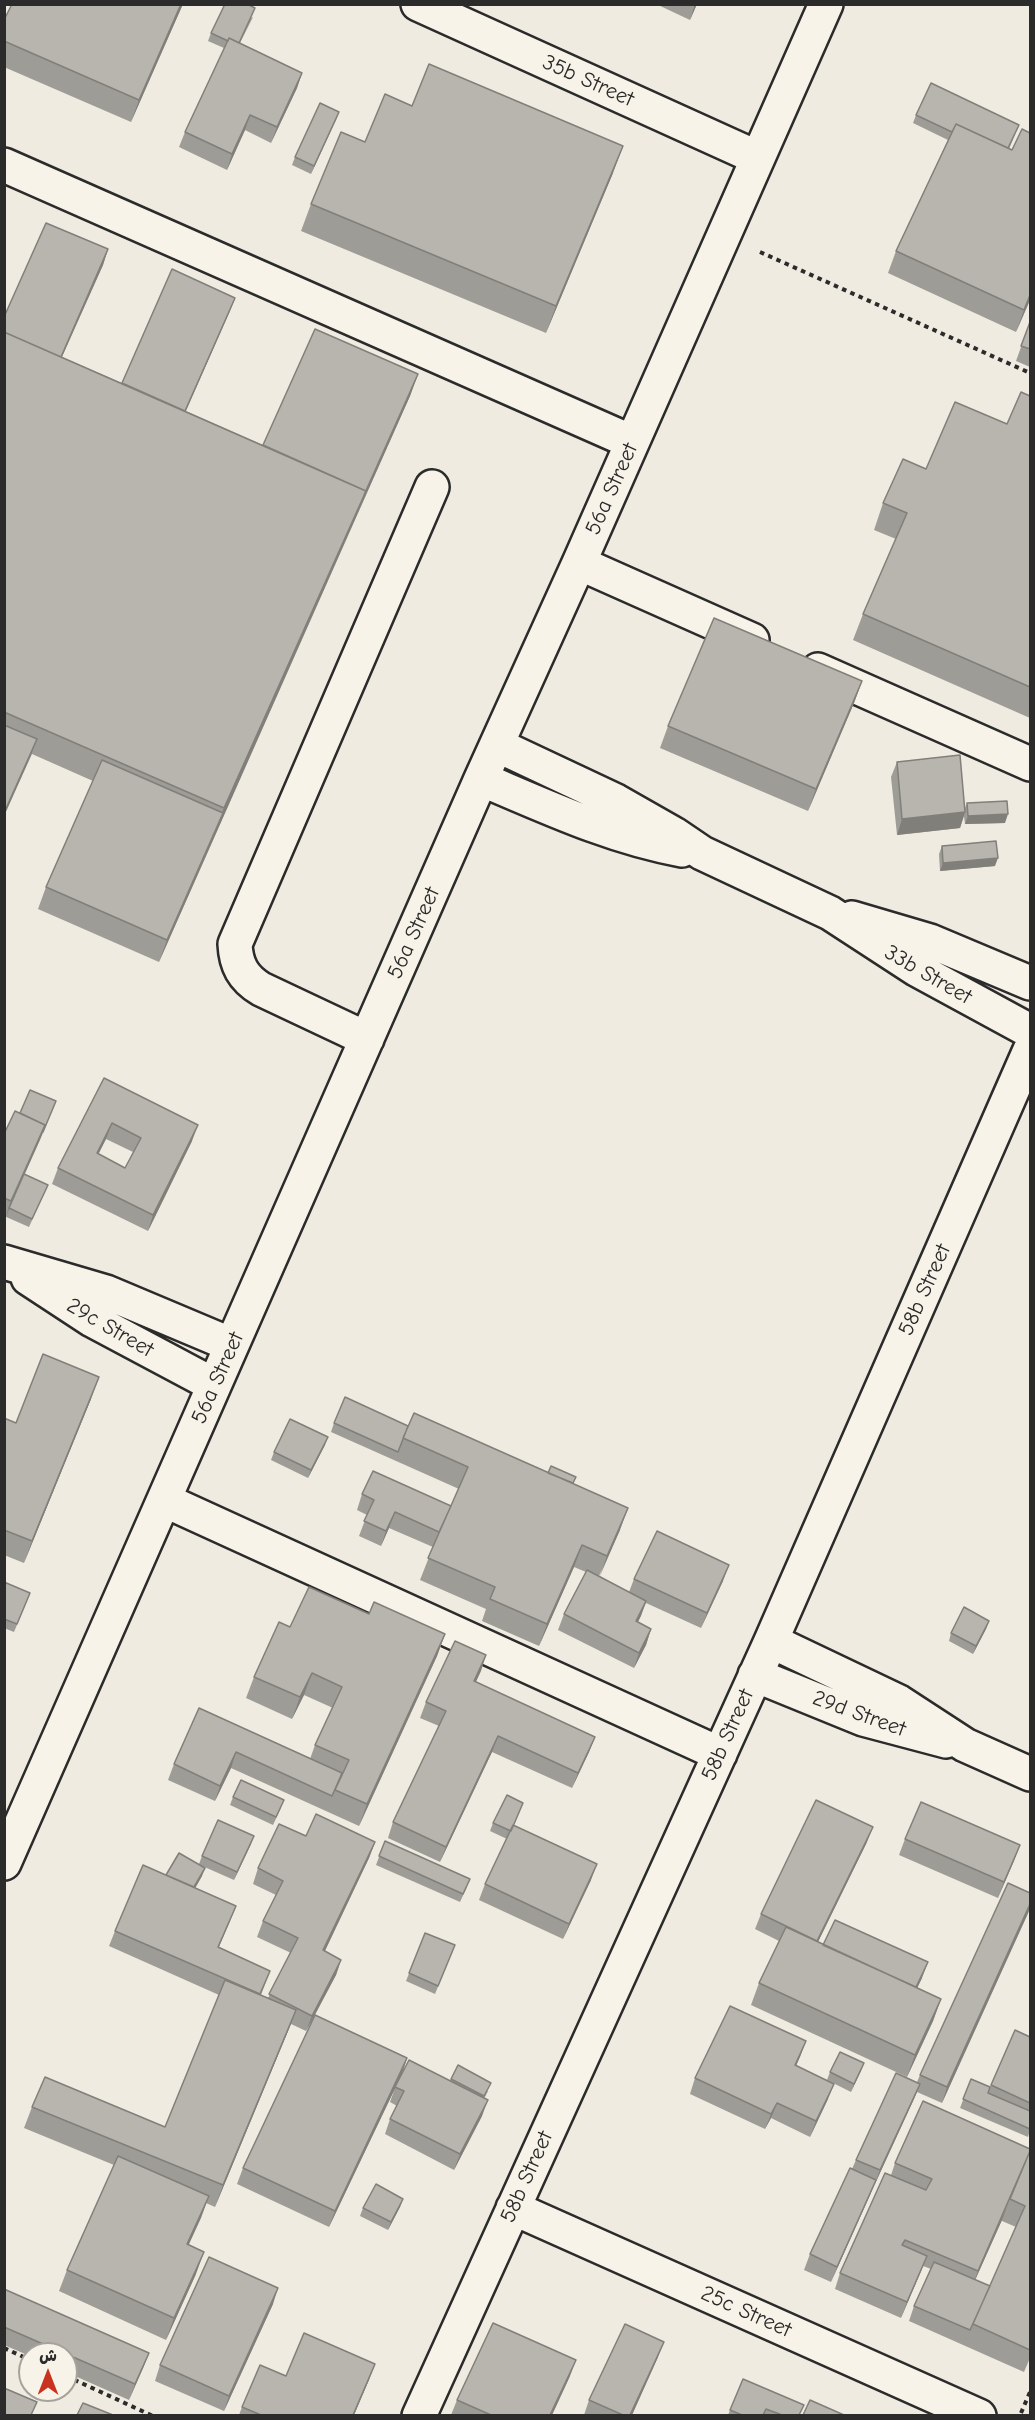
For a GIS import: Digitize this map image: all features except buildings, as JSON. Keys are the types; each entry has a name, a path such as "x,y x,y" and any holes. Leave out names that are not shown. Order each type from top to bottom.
{"street":[{"name":"35b Street","path":"418,4 467,14 758,158"},
{"name":"56a Street","path":"4,1863 481,779 826,4"},
{"path":"4,165 632,442"},
{"path":"367,1039 249,982 236,958 235,944 238,932 432,487"},
{"path":"579,563 1030,764"},
{"name":"33b Street","path":"497,745 616,801 702,853 830,912 916,969 1030,1031"},
{"name":"33b Street","path":"481,779 603,830 702,853"},
{"name":"33b Street","path":"830,912 879,924 930,941 1030,983"},
{"name":"58b Street","path":"419,2415 771,1641 1030,1050"},
{"name":"29c Street","path":"7,1264 106,1292 232,1345"},
{"name":"29c Street","path":"7,1264 92,1320 214,1385"},
{"path":"164,1500 720,1754"},
{"name":"29d Street","path":"771,1641 899,1702 965,1745 1030,1774"},
{"name":"29d Street","path":"755,1675 863,1719 913,1734 965,1745"},
{"name":"25c Street","path":"513,2208 979,2415"}],"path":[{"path":"724,236 1030,373"},
{"path":"4,2348 18,2354"},
{"path":"78,2381 153,2415"},
{"path":"1020,2415 1030,2392"}]}
